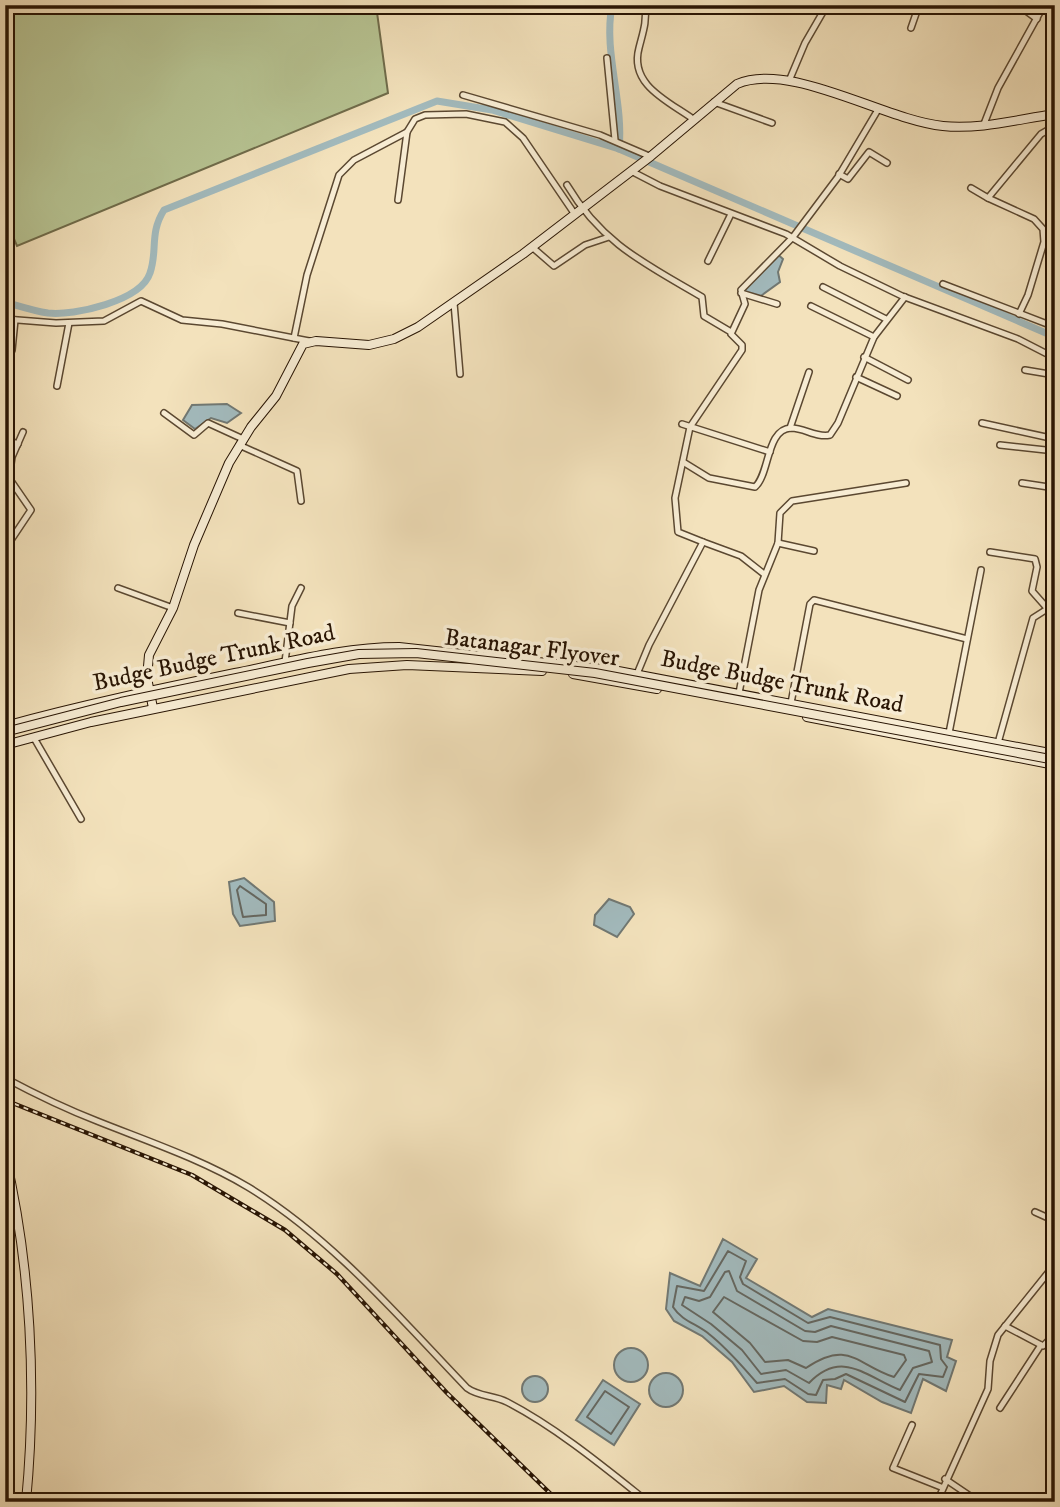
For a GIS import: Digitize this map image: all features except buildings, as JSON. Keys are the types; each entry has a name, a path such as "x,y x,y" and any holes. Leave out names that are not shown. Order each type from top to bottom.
{"street":[{"path":"645,5 646,25 638,50 638,75 645,85 693,120"},
{"path":"789,81 805,43 827,5"},
{"path":"911,28 919,5"},
{"path":"1018,5 1037,19"},
{"path":"984,124 998,88 1044,5"},
{"path":"607,58 615,118 615,140"},
{"path":"5,319 69,323 104,321 141,302 182,320 222,324 309,341 382,343 406,335 532,247 651,157 737,84 750,78 789,81 942,126 984,124 1055,114"},
{"path":"463,95 615,140 651,157"},
{"path":"714,102 772,123"},
{"path":"741,293 793,236 839,174 879,108"},
{"path":"398,201 407,132 415,119 435,113 499,119 523,138 578,211 625,253 702,297 704,316 731,332 742,345 742,350 690,428 675,498 678,532 741,556 764,574"},
{"path":"988,198 1041,134 1048,130 1055,132"},
{"path":"294,338 307,275 339,175 354,160 407,132"},
{"path":"839,174 848,179 869,152 887,163"},
{"path":"632,170 660,186 793,236 840,266 905,297 1053,356 1054,345"},
{"path":"567,185 578,211"},
{"path":"971,188 1034,219 1043,229 1044,242 1028,295 1019,314"},
{"path":"708,261 731,214"},
{"path":"532,247 554,265 585,245 608,236"},
{"path":"943,284 1055,327"},
{"path":"823,287 886,319"},
{"path":"731,332 745,304 741,293"},
{"path":"741,293 777,304"},
{"path":"683,461 709,478 755,487 762,479 778,435 790,428 830,435 838,423 874,337 905,297"},
{"path":"454,303 460,374"},
{"path":"811,306 874,337"},
{"path":"12,350 15,320"},
{"path":"57,386 69,323"},
{"path":"153,708 149,690 149,654 173,608 194,545 241,442 276,396 298,351 309,341"},
{"path":"864,357 908,380"},
{"path":"1025,370 1055,375"},
{"path":"790,428 808,372"},
{"path":"856,377 897,396"},
{"path":"163,413 194,435 208,423 297,471 301,501"},
{"path":"982,423 1055,439"},
{"path":"682,424 770,452"},
{"path":"5,550 31,510 9,478 23,432"},
{"path":"5,439 18,444"},
{"path":"1000,445 1055,451"},
{"path":"739,693 764,574 778,543 780,513 792,501 905,483"},
{"path":"1022,483 1055,488"},
{"path":"637,674 649,645 704,542"},
{"path":"778,543 814,551"},
{"path":"990,552 1035,559 1037,567 1032,591 1047,608"},
{"path":"949,733 981,570"},
{"path":"118,588 173,608"},
{"path":"285,662 292,606 301,588"},
{"path":"791,703 810,604 814,600 968,639"},
{"path":"996,753 1033,618 1055,604"},
{"path":"238,613 290,623"},
{"name":"Budge Budge Trunk Road","path":"5,726 149,690 285,662 347,650 398,647 556,662 637,674 1055,754"},
{"name":"Batanagar Flyover","path":"5,732 121,702 308,663 359,654 406,653 595,673 1055,762"},
{"name":"Budge Budge Trunk Road","path":"5,745 153,708 375,666 504,668 595,677 1055,762"},
{"path":"34,738 81,819"},
{"path":"5,1078 93,1120 212,1168 248,1187 343,1258 467,1388 479,1395 508,1402 627,1483 648,1502"},
{"path":"5,1155 25,1287 31,1386 26,1502"},
{"path":"1035,1212 1055,1221"},
{"path":"937,1502 988,1389 991,1355 1005,1326 1055,1264"},
{"path":"1005,1326 1041,1345"},
{"path":"1000,1408 1041,1345 1045,1345 1055,1334"},
{"path":"912,1425 894,1468 942,1487"},
{"path":"946,1479 979,1502"}],"green space":[{"path":"5,5 376,5 388,93 17,246 5,218"}],"water":[{"path":"775,252 783,259 778,272 780,282 758,298 744,292 756,271"},
{"path":"227,404 241,413 227,423 211,418 195,429 183,420 192,405"},
{"path":"244,878 274,902 275,921 240,926 233,914 229,882"},
{"path":"609,899 630,907 634,914 617,937 594,925 595,915"},
{"path":"723,1239 757,1259 746,1278 812,1317 828,1309 952,1340 947,1357 956,1361 946,1391 923,1379 911,1413 882,1402 844,1380 841,1389 827,1385 826,1403 807,1402 784,1386 754,1392 732,1362 702,1336 674,1321 666,1309 670,1273 700,1286"},
{"path":"631,1348 643,1353 648,1365 643,1377 631,1382 619,1377 614,1365 619,1353"},
{"path":"666,1373 678,1378 683,1390 678,1402 666,1407 654,1402 649,1390 654,1378"},
{"path":"535,1376 544,1380 548,1389 544,1398 535,1402 526,1398 522,1389 526,1380"},
{"path":"603,1380 640,1404 614,1445 576,1420"}],"waterway":[{"path":"612,5 610,41 619,113 619,149"},
{"path":"5,302 43,312 59,313 89,309 121,299 144,283 150,273 155,234 164,210 437,101 492,110 619,149 1055,337"}],"railway":[{"path":"5,1100 192,1175 285,1230 337,1274 447,1393 559,1502"}]}
